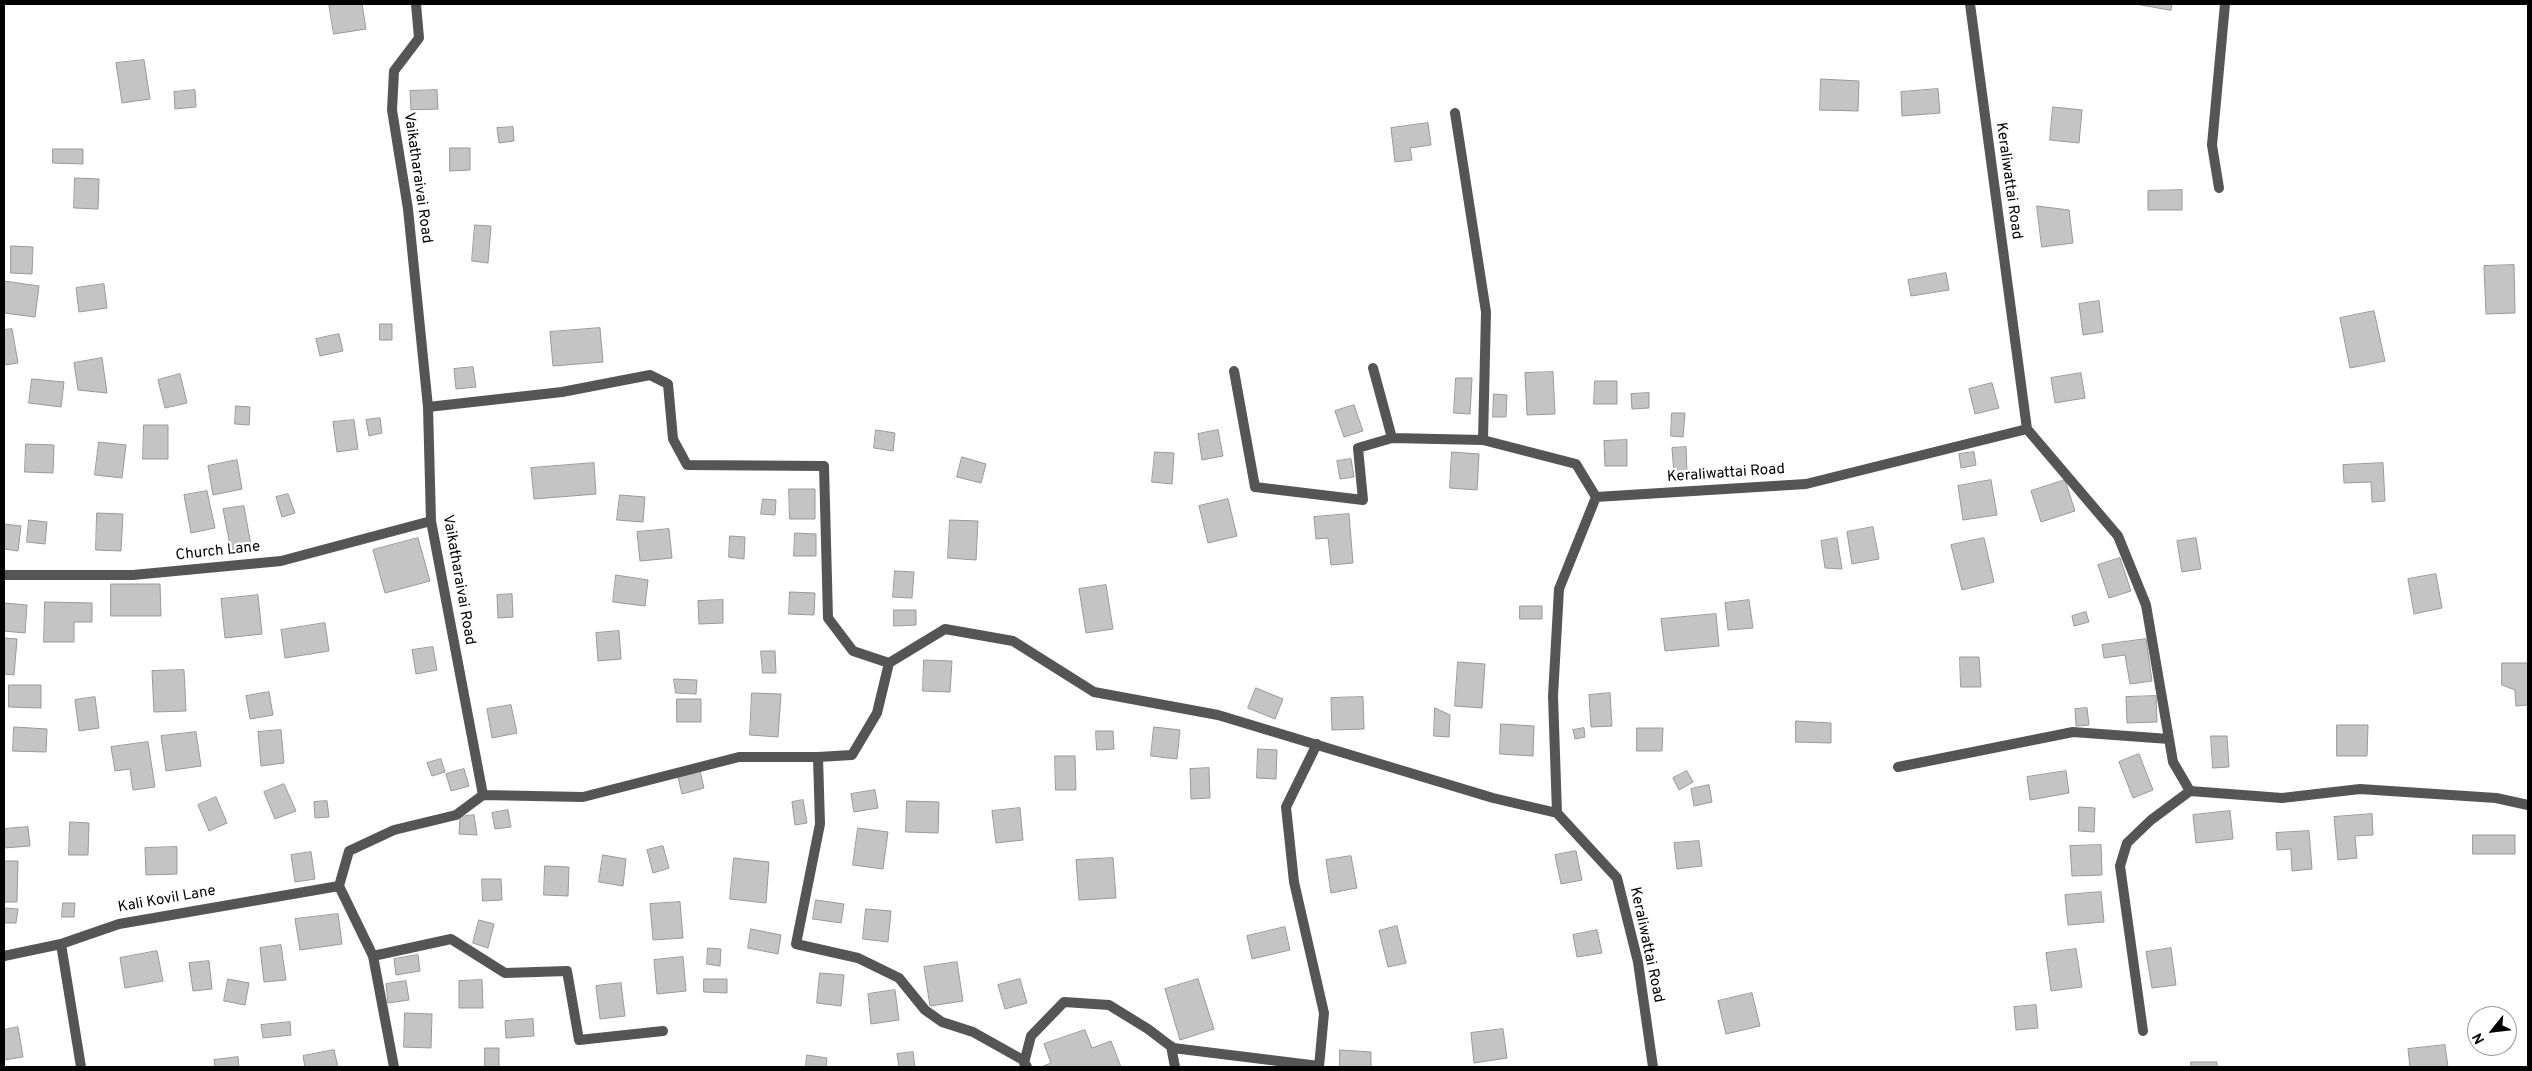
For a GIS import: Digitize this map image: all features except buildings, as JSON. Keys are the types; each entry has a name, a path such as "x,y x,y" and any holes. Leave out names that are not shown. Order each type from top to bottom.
{"street":[{"name":"Vaikatharaivai Road","path":"416,4 419,38 394,71 392,110 408,209 428,407 431,521 482,795"},
{"name":"Keraliwattai Road","path":"1596,497 1806,484 2027,429 1970,4"},
{"path":"2219,188 2212,145 2225,4"},
{"path":"1455,113 1486,312 1483,440"},
{"path":"1373,368 1392,438"},
{"path":"394,1067 373,956 339,886 349,851 394,830 456,815 482,795 583,796 739,757 818,757 852,754 877,713 889,663 945,629 1013,641 1094,692 1218,715 1493,798 1557,813 1554,696 1559,589 1596,497 1576,464 1483,440 1392,438 1358,448 1363,500 1255,487 1234,371"},
{"path":"428,407 562,392 650,375 668,384 673,439 688,465 824,466 828,618 853,651 889,663"},
{"path":"2027,429 2118,536 2146,605 2173,762 2190,791"},
{"name":"Church Lane","path":"4,575 133,575 282,560 431,521"},
{"path":"1898,767 2074,732 2169,739"},
{"path":"818,757 820,824 796,944 858,958 899,978 925,1010 942,1022 973,1032 1025,1065 1031,1036 1064,1002 1109,1004 1173,1048 1319,1067 1324,1013 1294,882 1286,807 1317,744"},
{"path":"2143,1031 2120,866 2127,843 2151,820 2190,791 2282,798 2360,789 2496,798 2528,805"},
{"name":"Keraliwattai Road","path":"1557,813 1617,878 1638,962 1653,1067"},
{"name":"Kali Kovil Lane","path":"4,956 61,944 119,924 339,886"},
{"path":"373,956 451,939 505,973 567,971 579,1040 663,1031"},
{"path":"61,944 81,1067"},
{"path":"1171,1046 1175,1067"}]}
